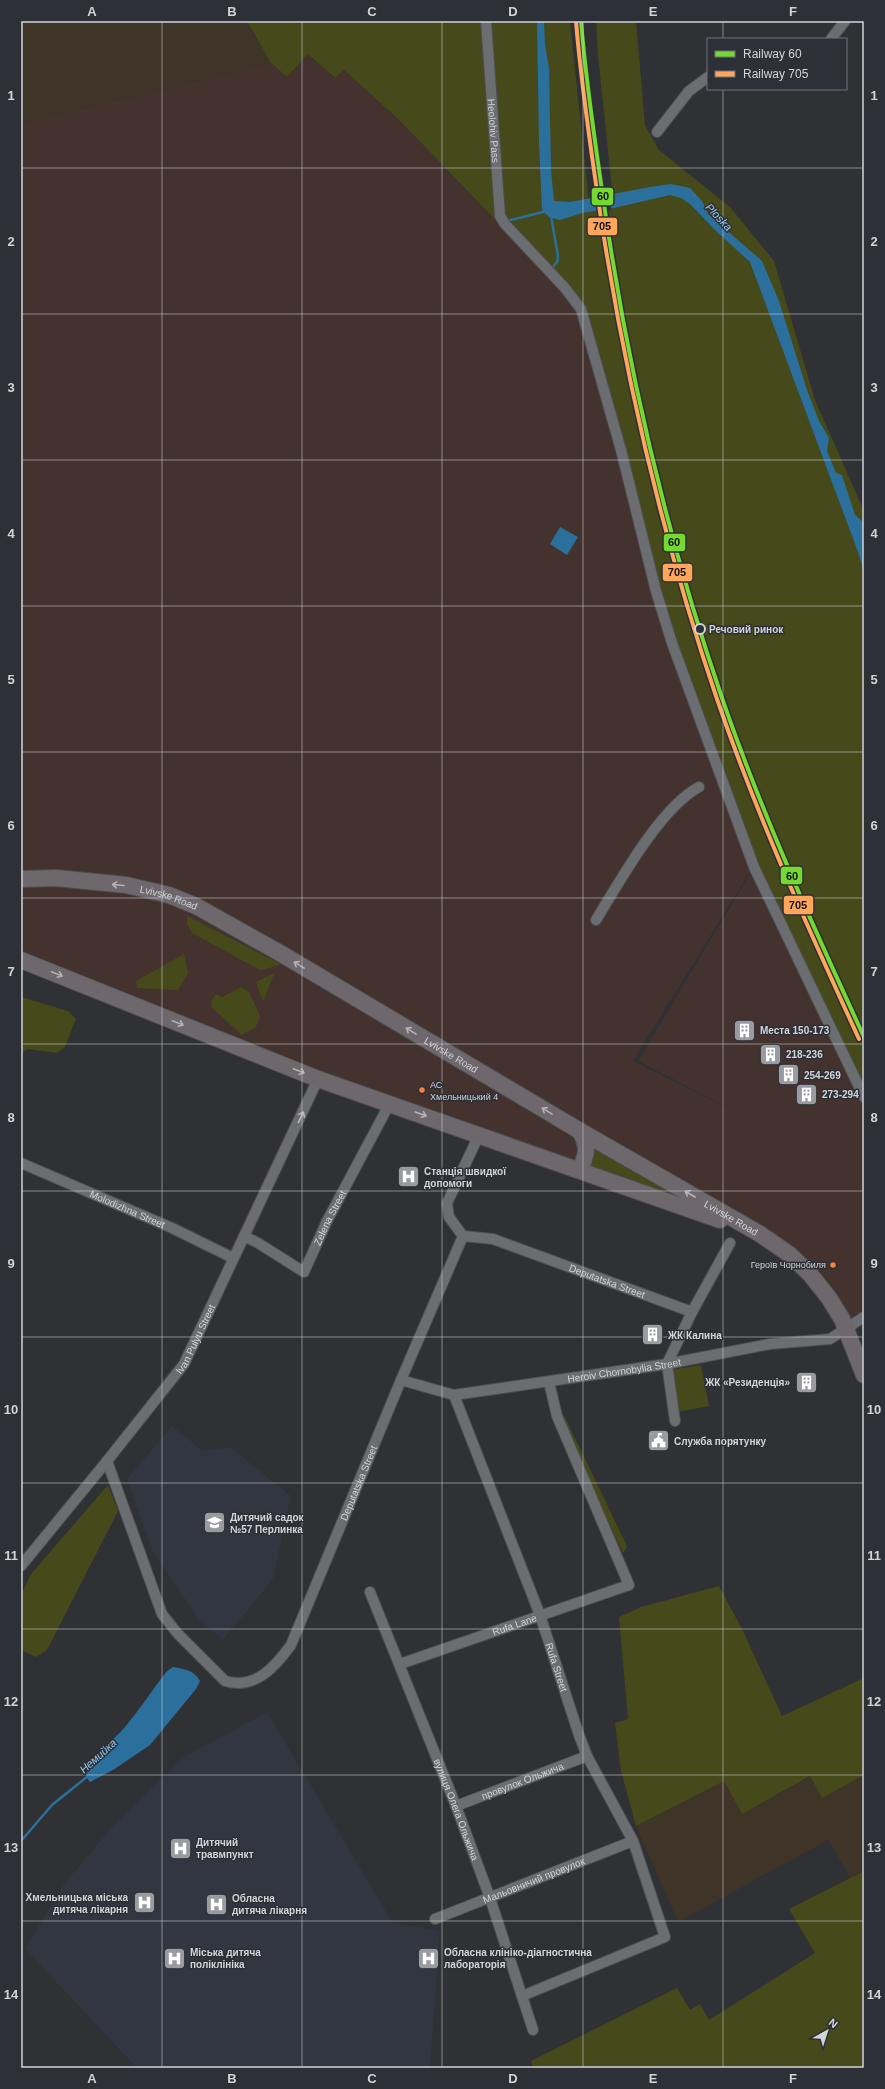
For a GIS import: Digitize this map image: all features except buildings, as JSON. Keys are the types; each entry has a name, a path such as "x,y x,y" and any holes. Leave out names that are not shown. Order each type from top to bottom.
{"main road":[{"name":"Lvivske Road","path":"21,879 56,878 126,885 170,895 196,906 289,958 580,1131 760,1234"},
{"name":"Lvivske Road","path":"21,960 318,1079 760,1234"},
{"path":"580,1131 587,1146 587,1153 580,1170"},
{"path":"760,1234 789,1254 810,1274 829,1298 846,1329 864,1375"}],"street":[{"name":"Heolohiv Pass","path":"486,21 499,211 505,224 565,288 581,309 621,450 656,591 672,643 754,867 864,1097"},
{"path":"832,38 845,21"},
{"path":"657,132 689,91 707,78"},
{"path":"596,920 628,867 666,815 699,787"},
{"name":"Ivan Pulyu Street","path":"21,1566 184,1364 318,1079"},
{"name":"Zelena Street","path":"244,1236 258,1242 304,1272 327,1221 390,1103"},
{"path":"463,1236 449,1217 447,1203 480,1135"},
{"name":"Molodizhna Street","path":"21,1163 165,1225 233,1258"},
{"name":"Deputatska Street","path":"107,1461 162,1614 178,1634 225,1681 235,1684 256,1680 268,1672 291,1645 401,1380 463,1236 493,1239 692,1312"},
{"path":"675,1421 667,1364 692,1312 730,1243"},
{"name":"Heroiv Chornobylia Street","path":"401,1380 454,1395 667,1364 770,1344 830,1339 864,1317"},
{"name":"Rufa Lane","path":"400,1664 629,1585 557,1416 549,1382"},
{"name":"Rufa Street","path":"454,1395 540,1615 588,1756 633,1841 665,1937 522,1996"},
{"name":"вулиця Олега Ольжича","path":"370,1592 456,1806 490,1898 533,2030"},
{"name":"провулок Ольжича","path":"456,1806 588,1756"},
{"name":"Мальовничий провулок","path":"434,1919 633,1841"}],"shaded area":[{"path":"21,21 247,21 271,63 21,123"},
{"path":"308,54 334,78 344,70 398,119 562,290 577,311 667,640 750,872 633,1061 736,1112 638,1061 754,867 864,1097 864,1317 852,1325 837,1296 741,1220 320,1075 21,955 21,123 271,63 287,77"},
{"path":"303,1095 308,1097 236,1250 231,1248"},
{"name":"Дитячий садок №57 Перлинка","path":"172,1426 203,1451 230,1447 291,1496 273,1579 223,1640 200,1621 152,1550 127,1479"},
{"name":"Обласна дитяча лікарня","path":"267,1712 393,1923 440,1931 430,2068 137,2068 25,1949 64,1884 113,1826 184,1757"},
{"path":"864,1775 864,1871 850,1877 828,1840 678,1922 636,1826 724,1781 742,1814 811,1776 822,1798"}],"green space":[{"path":"247,21 570,21 590,212 614,208 598,56 596,21 636,21 645,125 659,150 730,207 774,261 815,400 864,511 864,1097 754,867 672,643 581,309 398,119 344,70 335,78 308,54 287,77 271,63"},
{"path":"187,916 279,963 280,965 262,970 258,969 192,933 187,924"},
{"path":"184,954 188,973 178,990 137,988 136,981"},
{"path":"274,974 263,1002 256,982"},
{"path":"241,987 249,992 260,1016 256,1027 242,1035 211,1007 212,1000 216,994 222,997"},
{"path":"21,997 68,1011 76,1019 65,1047 57,1053 28,1049 21,1053"},
{"path":"585,1139 760,1234 580,1170"},
{"path":"701,1365 709,1406 678,1412 670,1370"},
{"path":"565,1417 625,1542 627,1547 623,1553 574,1451 563,1418"},
{"path":"108,1485 118,1511 47,1650 36,1657 21,1650 21,1595 31,1574"},
{"path":"719,1586 742,1629 782,1716 864,1678 864,1775 822,1798 810,1776 742,1814 724,1781 636,1826 621,1771 615,1723 628,1719 619,1617 641,1607"},
{"path":"864,1871 864,2068 531,2068 533,2067 531,2061 677,1988 690,2010 700,2004 709,2020 815,1953 789,1909"}],"water":[{"path":"537,21 544,21 545,45 549,68 551,170 554,201 570,202 671,184 690,188 702,201 708,214 762,261 779,301 807,390 819,421 829,438 827,451 836,473 842,475 855,515 863,522 864,571 750,262 715,230 690,204 681,198 670,195 614,208 582,213 560,220 549,217 542,210 539,143"},
{"path":"560,527 578,537 567,555 550,544"},
{"path":"173,1667 185,1669 195,1674 200,1681 196,1689 150,1745 113,1770 90,1782 86,1777 97,1756 125,1727 167,1671"}],"pier":[{"path":"608,193 611,210 605,211 602,194"}],"waterway":[{"path":"507,221 547,211"},
{"path":"551,216 558,256 557,262 552,268"},
{"name":"Немийка","path":"21,1841 52,1805 88,1776"}],"rail line":[{"name":"705","path":"576,21 583,93 593,165 621,335 648,458 679,579 697,639 732,743 766,829 802,913 859,1039"},
{"name":"60","path":"581,21 605,211 626,334 652,457 684,578 702,638 737,741 807,912 864,1037"}],"place":[{"name":"Речовий ринок","path":"700,629"},
{"name":"Места 150-173","path":"745,1030"},
{"name":"218-236","path":"771,1054"},
{"name":"254-269","path":"788,1075"},
{"name":"АС Хмельницький 4","path":"422,1090"},
{"name":"273-294","path":"806,1094"},
{"name":"Станція швидкої допомоги","path":"409,1177"},
{"name":"Героїв Чорнобиля","path":"833,1265"},
{"name":"ЖК Калина","path":"652,1335"},
{"name":"ЖК «Резиденція»","path":"806,1382"},
{"name":"Служба порятунку","path":"658,1441"},
{"name":"Дитячий садок №57 Перлинка","path":"214,1523"},
{"name":"Дитячий травмпункт","path":"181,1848"},
{"name":"Хмельницька міська дитяча лікарня","path":"144,1903"},
{"name":"Обласна дитяча лікарня","path":"217,1904"},
{"name":"Міська дитяча поліклініка","path":"174,1958"},
{"name":"Обласна клініко-діагностична лабораторія","path":"429,1958"}],"water label":[{"name":"Ploska","path":"719,217"}]}
